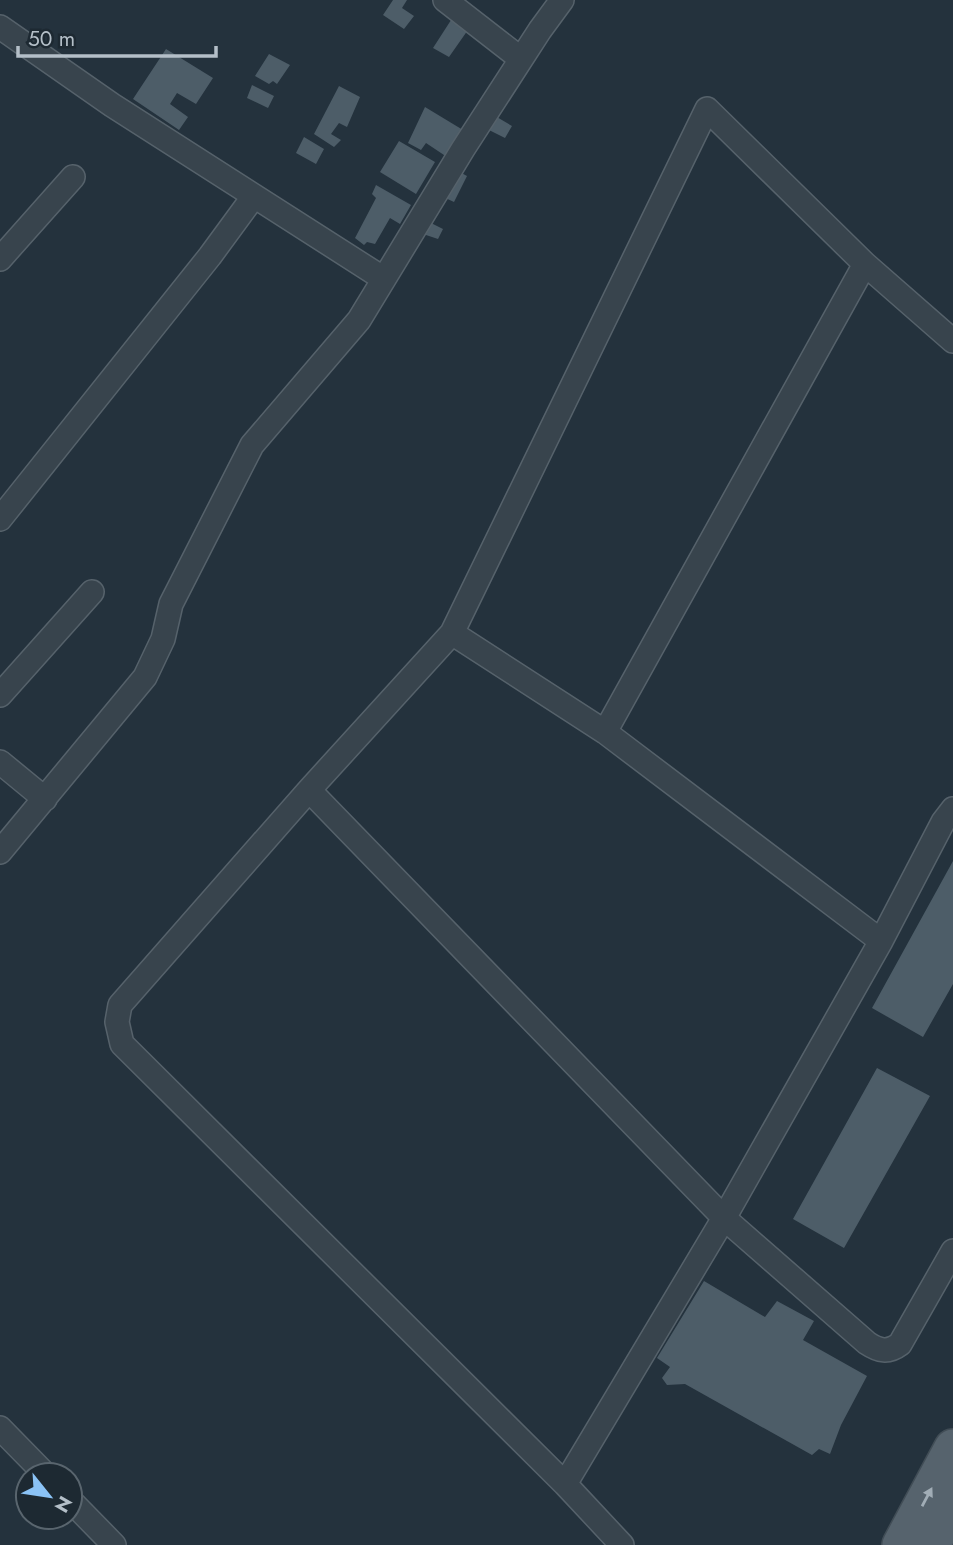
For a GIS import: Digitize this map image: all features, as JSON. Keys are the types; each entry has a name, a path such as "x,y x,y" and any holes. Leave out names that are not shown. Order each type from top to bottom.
{"main road":[{"path":"910,1544 953,1448"},
{"path":"910,1544 953,1504"}],"street":[{"path":"445,0 521,59"},
{"path":"0,852 145,677 163,639 171,604 252,445 359,320 521,59 562,0"},
{"path":"0,27 112,105 384,279"},
{"path":"622,1545 122,1044 117,1023 120,1005 309,790 452,633 707,109 865,264 953,341"},
{"path":"0,259 73,177"},
{"path":"0,519 211,256 254,196"},
{"path":"605,732 865,264"},
{"path":"0,695 92,592"},
{"path":"452,633 605,732 881,941"},
{"path":"0,762 45,799"},
{"path":"309,790 724,1218 867,1343 885,1351 900,1344 953,1251"},
{"path":"565,1485 724,1218 881,941 943,821 953,809"},
{"path":"0,1428 32,1461"},
{"path":"84,1514 114,1545"}],"building":[{"path":"393,0 407,0 402,8 414,16 404,29 383,15"},
{"path":"453,17 470,27 449,57 433,48"},
{"path":"166,49 213,78 196,104 177,93 170,104 188,117 179,130 133,99"},
{"path":"269,54 290,65 277,84 273,81 269,84 255,76"},
{"path":"252,85 274,96 268,108 247,98"},
{"path":"339,86 360,97 347,127 339,123 331,134 341,140 334,147 314,134"},
{"path":"425,107 463,130 447,157 426,143 421,150 408,143"},
{"path":"490,113 512,126 505,138 483,127"},
{"path":"304,137 324,149 316,164 296,153"},
{"path":"399,141 435,162 416,194 380,172"},
{"path":"454,169 467,176 454,202 441,196"},
{"path":"376,185 411,205 400,224 390,218 375,244 367,242 364,245 355,238 376,198 372,194"},
{"path":"425,220 443,229 438,239 420,233"},
{"path":"953,861 953,984 923,1037 872,1008"},
{"path":"877,1068 930,1096 844,1248 793,1219"},
{"path":"704,1281 765,1317 777,1301 814,1321 803,1340 867,1376 841,1425 830,1454 819,1449 812,1455 685,1384 667,1385 662,1378 670,1367 657,1358"}]}
